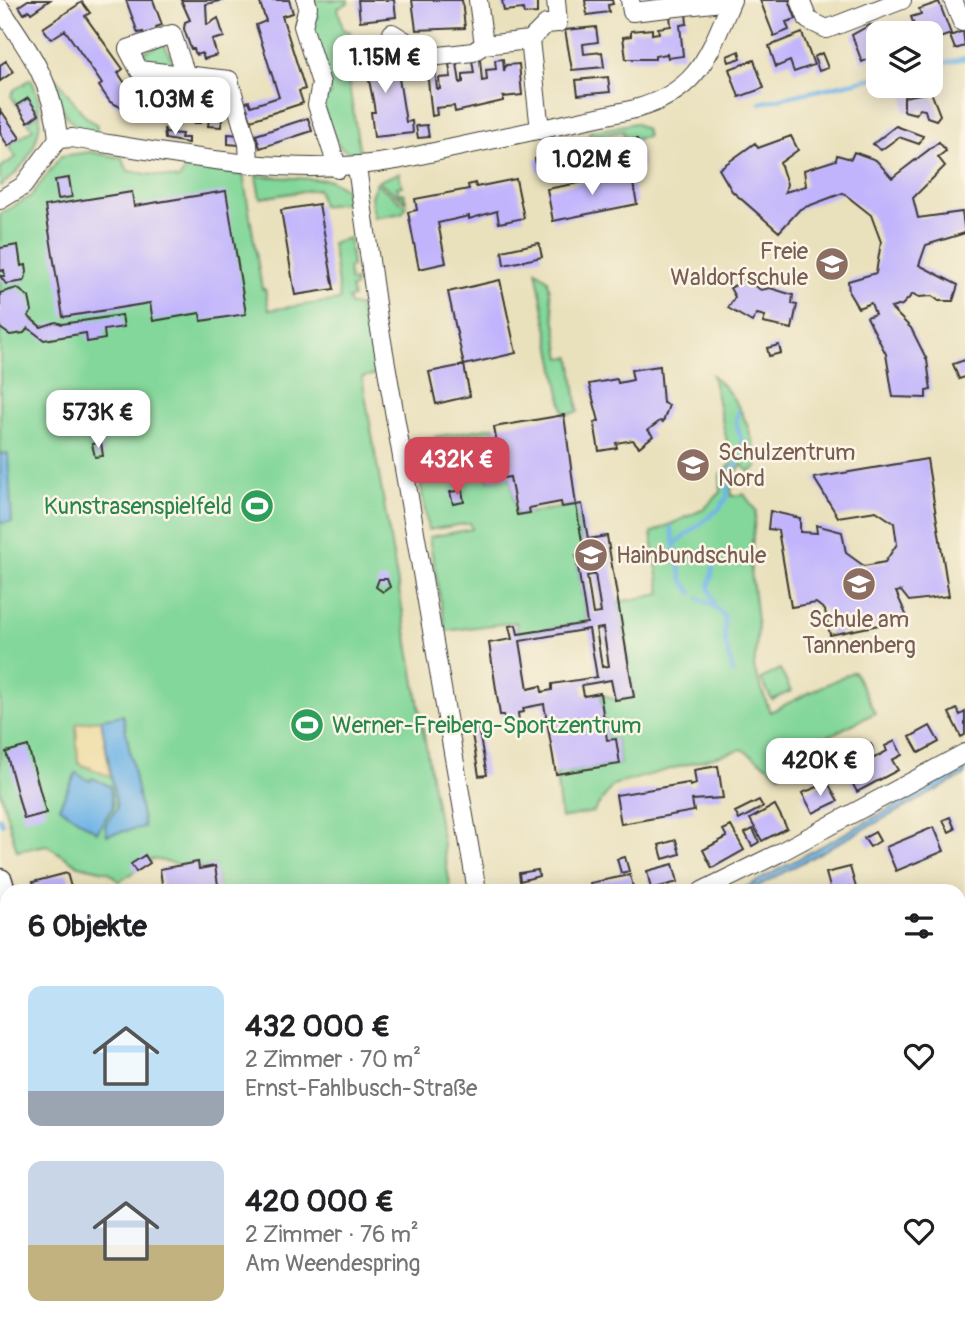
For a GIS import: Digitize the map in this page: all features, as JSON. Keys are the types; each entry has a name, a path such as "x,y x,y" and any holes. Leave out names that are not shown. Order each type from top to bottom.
{"street":[{"path":"306,0 308,7 303,26 321,83 317,105 338,169"},
{"path":"478,0 484,45"},
{"path":"392,33 405,41 406,54 414,60 473,52 484,45 530,40 546,23 558,23 556,0"},
{"path":"58,139 248,162 338,169 635,109 676,93 702,67 731,0 631,6"},
{"path":"800,0 808,20 827,29 902,0"},
{"path":"953,0 962,22"},
{"path":"0,8 48,85 56,109 58,139 23,186 0,200"},
{"path":"186,75 170,26 128,49 139,70 229,80 248,144 248,162"},
{"path":"530,40 540,130"},
{"path":"358,167 378,318 476,884"},
{"path":"717,884 777,855 965,753"}],"green space":[{"path":"312,0 348,0 348,3 338,8 343,30 350,31 350,35 341,36 360,153 343,149 330,130 322,103 324,97 331,95 309,26 313,19 318,18"},
{"path":"164,44 174,64 172,67 142,62 141,53"},
{"path":"54,76 85,116 97,125 96,134 76,126 69,120 61,105"},
{"path":"31,79 40,110 36,139 23,164 0,186 0,168 16,157 8,146 33,129 28,122 39,114 28,98 17,105 11,96 14,90"},
{"path":"635,123 645,129 647,137 625,141 623,131 593,137 595,149 592,149 589,132"},
{"path":"90,152 122,158 128,171 179,179 187,168 243,174 262,289 265,289 269,310 340,300 332,243 349,238 352,267 348,268 350,281 354,281 355,288 351,288 353,297 348,299 350,305 358,306 379,374 362,377 450,884 218,884 214,866 199,869 198,862 181,865 153,859 119,882 109,872 78,865 46,845 17,851 0,791 0,214 31,196 61,156"},
{"path":"399,173 402,186 397,187 399,194 404,193 406,201 378,181"},
{"path":"256,176 330,180 345,189 348,202 322,206 318,189 260,198"},
{"path":"376,183 407,206 402,213 374,218 371,196"},
{"path":"536,270 548,280 561,358 571,357 578,412 564,415"},
{"path":"712,375 737,403 751,437 757,462 757,467 749,472 742,465 734,476 731,491 732,496 744,494 756,511 750,562 758,629 754,668 770,712 854,671 875,713 792,754 795,762 780,774 742,749 613,785 593,812 561,818 556,774 620,764 616,739 607,740 600,693 615,700 634,697 618,602 661,594 651,533 704,509 721,492 720,474 732,464"},
{"path":"494,427 499,456 485,458 488,480 510,477 517,515 576,505 584,554 576,555 587,623 518,634 516,622 446,631 429,537 472,529 470,523 428,530 421,486 420,439"},
{"path":"780,669 791,691 772,700 761,679"}],"sand":[{"path":"101,719 111,777 78,763 76,724"}],"water":[{"path":"8,453 12,522 0,523 0,454"},
{"path":"123,715 144,827 107,835 105,825 117,808 101,719"},
{"path":"965,768 965,775 762,884 752,884"},
{"path":"76,773 90,781 92,778 110,786 113,807 97,832 59,807"}],"building":[{"path":"28,0 50,0 31,13 29,10 24,14 19,6"},
{"path":"126,0 153,0 162,25 156,27 158,33 145,37 143,32 138,33"},
{"path":"181,0 225,0 206,4 207,25 218,18 224,37 212,40 217,55 204,59 202,53 196,55 194,49 191,49 184,29 185,22 190,20"},
{"path":"259,0 289,0 293,13 282,16 305,89 299,91 303,103 251,120 247,108 243,109 241,104 249,101 251,106 279,97 256,25 266,21"},
{"path":"358,0 394,0 396,17 360,21"},
{"path":"412,0 462,0 465,28 416,30"},
{"path":"502,0 537,0 537,13 524,14 523,9 504,11"},
{"path":"585,0 612,0 613,4 608,5 609,12 587,15"},
{"path":"760,0 789,0 796,19 786,22 789,30 774,36"},
{"path":"82,2 90,13 85,16 123,69 118,73 129,89 139,90 140,83 219,92 218,101 224,102 221,127 208,126 209,118 201,117 200,123 192,123 193,116 167,113 166,118 153,116 153,111 145,110 145,114 125,113 125,109 110,102 99,86 102,84 65,30 51,39 43,28"},
{"path":"939,2 951,34 943,37 943,21 912,21 911,17 921,14 919,9"},
{"path":"686,13 687,24 680,25 683,56 668,58 667,54 655,56 655,59 626,59 623,37 631,36 631,31 652,29 652,34 659,33 658,28 671,26 670,15"},
{"path":"596,27 598,42 583,44 584,54 602,52 604,67 572,70 565,30"},
{"path":"866,27 866,60 862,62 852,35"},
{"path":"963,31 965,46 955,49 950,36"},
{"path":"802,33 814,65 794,72 790,61 776,67 769,46"},
{"path":"390,49 392,72 398,72 406,122 412,121 413,133 374,137 371,112 375,112 368,75 363,76 360,52"},
{"path":"739,51 741,58 729,62 727,56"},
{"path":"822,53 828,68 819,71 814,57"},
{"path":"480,59 482,81 487,80 486,70 496,69 495,60 503,59 504,71 506,65 519,64 522,95 503,97 503,101 455,112 454,106 436,108 437,115 432,116 427,71 435,70 437,89 440,89 439,78 451,77 449,64 457,63 460,83 463,82 463,74 474,73 472,60"},
{"path":"754,60 764,88 739,97 729,69"},
{"path":"6,61 13,72 0,81 0,65"},
{"path":"608,77 610,92 578,95 576,80"},
{"path":"28,98 39,114 28,122 17,105"},
{"path":"904,98 933,98 940,115 936,120 927,117 925,110 920,109 916,114 904,111"},
{"path":"0,109 20,138 8,146 0,133"},
{"path":"308,118 312,131 260,148 256,135"},
{"path":"427,125 429,137 418,138 416,126"},
{"path":"896,126 923,136 919,144 899,137 881,150 873,144"},
{"path":"164,128 166,133 182,134 181,138 188,138 188,143 165,139"},
{"path":"228,134 240,135 239,145 228,144"},
{"path":"791,136 798,150 780,163 787,184 785,192 806,186 804,170 836,160 837,155 851,159 854,152 876,160 892,178 939,142 946,151 938,157 945,166 913,198 918,218 962,212 965,233 926,245 919,265 958,285 953,301 939,301 932,296 919,297 913,294 902,305 891,308 911,328 927,360 931,390 926,391 926,398 893,397 886,354 867,317 875,314 871,303 858,308 849,293 848,281 876,273 881,242 871,215 843,193 800,209 779,232 732,191 719,169 755,143 758,148"},
{"path":"637,139 643,166 630,168 625,141"},
{"path":"547,156 550,170 538,172 535,159"},
{"path":"631,173 637,204 553,221 547,189"},
{"path":"69,178 72,197 58,199 55,180"},
{"path":"516,179 524,218 499,223 497,211 469,219 469,216 438,223 446,263 419,269 408,212 417,210 415,199 469,189 468,185 475,183 476,187"},
{"path":"226,191 246,314 201,321 200,313 153,321 150,303 63,317 45,206 132,192 134,206"},
{"path":"319,204 334,289 295,295 281,210"},
{"path":"539,243 542,257 504,265 502,251"},
{"path":"18,245 21,266 26,265 27,272 24,281 6,284 0,276 5,276 4,270 0,271 0,248"},
{"path":"500,280 516,353 464,365 448,292"},
{"path":"745,280 761,290 770,288 793,295 792,304 797,305 792,329 763,323 765,316 757,314 752,322 728,308 735,297 730,288"},
{"path":"17,288 29,297 32,311 28,316 41,327 56,322 62,324 122,315 124,327 104,330 105,339 87,342 86,333 44,340 28,328 24,333 10,335 0,328 0,293"},
{"path":"779,345 781,353 769,356 767,348"},
{"path":"965,360 965,377 959,379 953,364"},
{"path":"464,365 470,396 436,404 429,372"},
{"path":"660,366 663,403 669,405 663,422 660,421 648,430 653,436 639,447 633,440 616,443 617,448 599,451 594,422 599,421 589,384 617,379 618,383 633,380 631,370"},
{"path":"564,415 576,505 562,507 561,502 529,508 530,513 517,515 510,477 489,480 485,458 499,456 494,427"},
{"path":"101,442 103,456 95,457 92,444"},
{"path":"927,459 949,596 909,601 901,591 896,592 908,619 830,635 825,610 816,603 791,607 778,530 768,529 770,511 800,518 800,532 817,533 816,525 842,532 846,553 864,566 885,562 897,544 894,523 876,511 838,517 814,478"},
{"path":"462,490 464,502 453,504 450,492"},
{"path":"582,504 588,539 607,536 634,697 615,700 611,680 582,685 584,696 600,693 607,740 616,739 620,764 556,774 544,704 523,708 524,712 518,713 519,721 505,724 504,715 500,715 489,643 512,639 509,626 516,625 518,634 587,623 576,555 584,554 576,505","holes":["595,574 601,613 593,614 587,576","603,628 609,666 602,667 596,629","589,629 597,677 552,684 552,690 542,692 541,686 528,689 520,641"]},
{"path":"379,579 387,579 390,587 383,592 376,587"},
{"path":"957,709 960,715 965,712 965,735 961,737 949,713"},
{"path":"930,726 939,742 919,753 910,737"},
{"path":"478,727 487,775 479,776 471,728"},
{"path":"864,741 870,744 873,750 870,756 864,759 858,756 855,750 858,744"},
{"path":"895,741 902,755 892,760 898,770 857,792 847,773 887,751 885,746"},
{"path":"28,746 46,813 24,819 6,752"},
{"path":"830,756 832,760 840,756 847,769 829,778 820,762"},
{"path":"718,766 723,798 692,800 694,811 621,824 616,795 689,783 690,786 696,784 694,770"},
{"path":"828,783 838,801 813,813 802,793"},
{"path":"759,800 763,807 739,820 735,812"},
{"path":"775,805 787,828 762,841 750,819"},
{"path":"950,817 955,829 949,832 943,820"},
{"path":"731,826 744,850 712,868 703,850 727,837 723,830"},
{"path":"934,827 944,851 896,871 886,847"},
{"path":"753,829 759,842 752,846 745,833"},
{"path":"875,832 880,841 870,847 864,838"},
{"path":"676,840 680,854 663,859 659,845"},
{"path":"145,855 150,863 136,872 131,864"},
{"path":"625,857 629,871 621,873 617,859"},
{"path":"198,862 199,869 215,866 218,884 162,884 160,869"},
{"path":"673,864 678,882 650,884 647,871"},
{"path":"850,867 855,884 829,884 826,873"},
{"path":"538,870 539,876 520,881 519,873"},
{"path":"67,873 70,884 34,884 33,882"},
{"path":"630,875 632,884 590,884"}],"waterway":[{"path":"943,63 965,58"},
{"path":"760,103 866,80"},
{"path":"676,543 719,509 727,497 727,476 745,454 736,421 738,412"},
{"path":"671,528 682,579 692,593"},
{"path":"713,568 709,587 714,604"},
{"path":"699,598 724,615 725,641 733,672"},
{"path":"0,818 2,824"}],"place":[{"name":"Freie Waldorfschule","path":"832,264"},
{"name":"Schulzentrum Nord","path":"693,465"},
{"name":"Kunstrasenspielfeld","path":"257,506"},
{"name":"Hainbundschule","path":"591,555"},
{"name":"Schule am Tannenberg","path":"859,584"},
{"name":"Werner-Freiberg-Sportzentrum","path":"307,725"}]}
